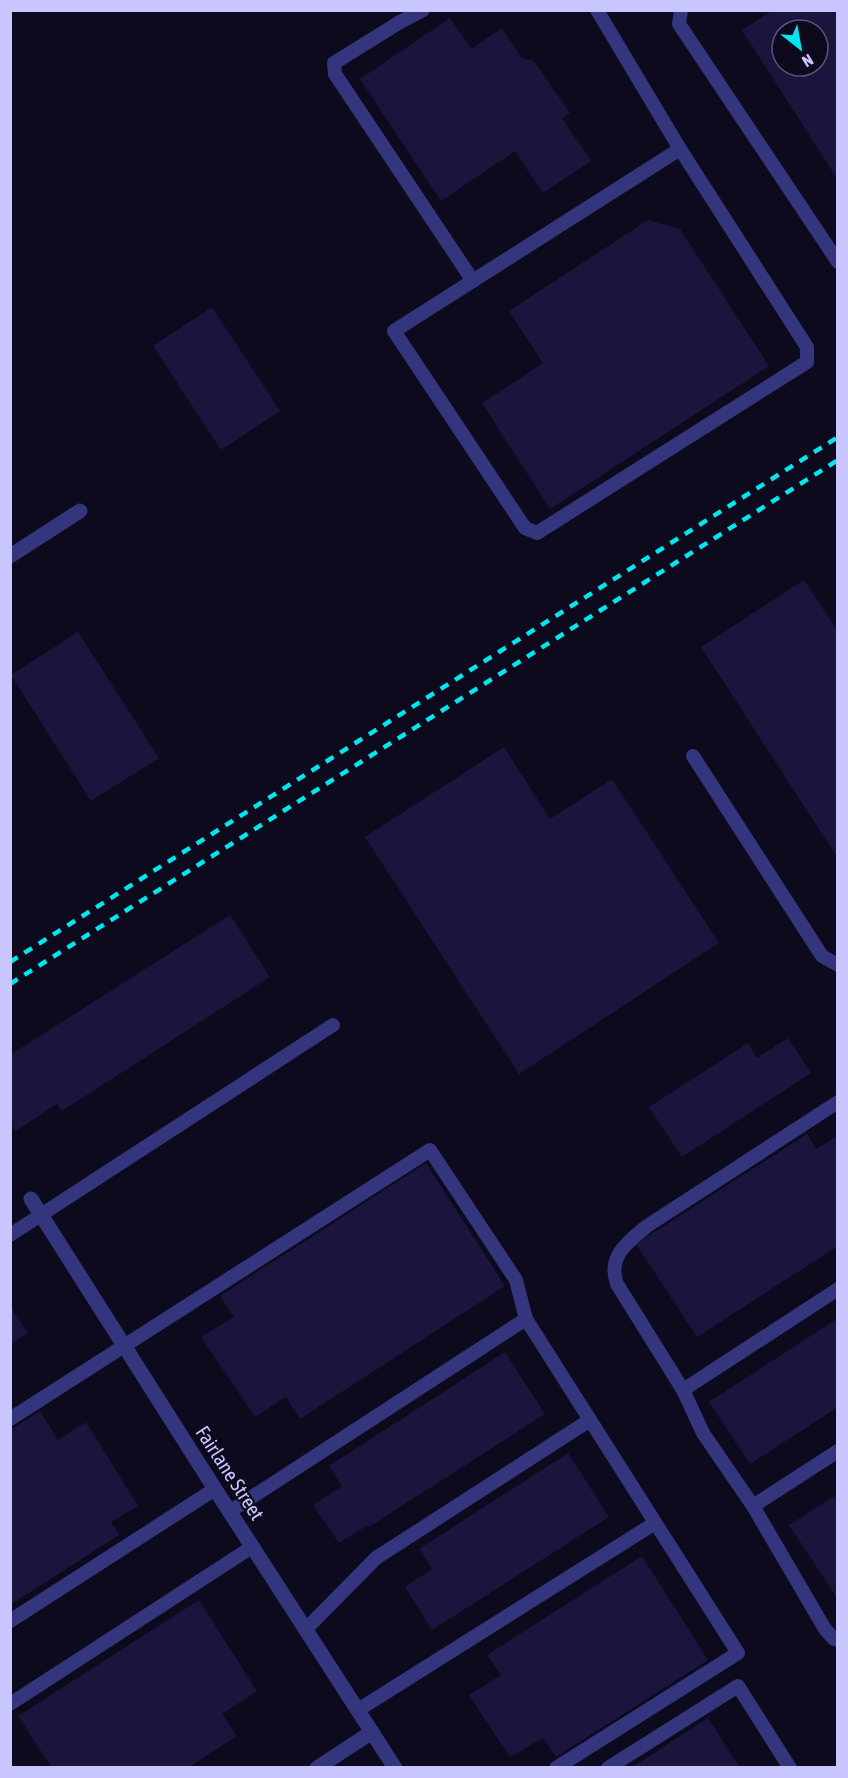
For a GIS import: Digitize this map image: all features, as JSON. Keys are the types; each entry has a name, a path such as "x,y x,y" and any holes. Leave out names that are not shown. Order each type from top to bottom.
{"street":[{"path":"10,556 80,511"},
{"name":"Fairlane Street","path":"31,1199 395,1767"},
{"path":"317,1767 372,1732"}],"lane":[{"path":"423,10 333,63 335,74 473,281"},
{"path":"597,10 680,149 807,347 807,362 537,533 525,528 394,331 680,149"},
{"path":"681,10 679,24 837,262"},
{"path":"693,756 822,956 837,964"},
{"path":"10,1235 333,1025"},
{"path":"837,1102 627,1242 615,1264 614,1275 617,1284 683,1390 703,1433 753,1506 825,1629 837,1640"},
{"path":"10,1419 430,1150 516,1280 526,1318 738,1653 556,1767"},
{"path":"683,1390 837,1289"},
{"path":"230,1512 526,1318"},
{"path":"306,1629 376,1558 590,1420"},
{"path":"753,1506 837,1451"},
{"path":"10,1621 215,1489"},
{"path":"358,1710 655,1523"},
{"path":"10,1704 252,1546"},
{"path":"608,1767 738,1686 790,1767"}],"building":[{"path":"773,10 838,10 838,180 773,78 830,78 830,18 770,18 770,74 742,30"},
{"path":"450,18 471,49 502,28 522,58 534,61 570,113 562,118 591,161 543,193 515,151 441,201 360,79"},
{"path":"648,220 680,229 769,366 550,509 482,403 543,363 509,311"},
{"path":"212,307 280,411 221,450 153,346"},
{"path":"804,580 838,632 838,852 835,854 701,647"},
{"path":"78,632 159,758 91,801 11,675"},
{"path":"504,747 550,819 612,779 719,943 519,1074 365,837"},
{"path":"230,915 270,977 62,1111 57,1104 16,1131 10,1123 10,1055"},
{"path":"788,1038 811,1073 682,1157 649,1107 748,1043 757,1058"},
{"path":"807,1134 816,1149 838,1136 838,1246 697,1337 636,1244"},
{"path":"426,1163 505,1286 300,1419 286,1397 255,1417 201,1337 234,1317 220,1296"},
{"path":"10,1306 28,1333 10,1344"},
{"path":"838,1318 838,1407 750,1464 709,1402"},
{"path":"505,1352 545,1414 369,1527 368,1525 339,1543 313,1505 342,1486 329,1466"},
{"path":"40,1411 58,1440 86,1422 138,1506 111,1522 119,1535 10,1605 10,1430"},
{"path":"568,1453 609,1517 432,1630 405,1587 432,1569 419,1549"},
{"path":"838,1494 838,1599 789,1525"},
{"path":"642,1556 708,1660 556,1757 543,1738 510,1757 469,1695 501,1675 487,1655"},
{"path":"199,1600 257,1691 222,1714 237,1736 188,1768 52,1768 18,1716"},
{"path":"708,1718 740,1768 631,1768"}],"railway":[{"path":"10,962 838,437"},
{"path":"10,984 838,460"}]}
